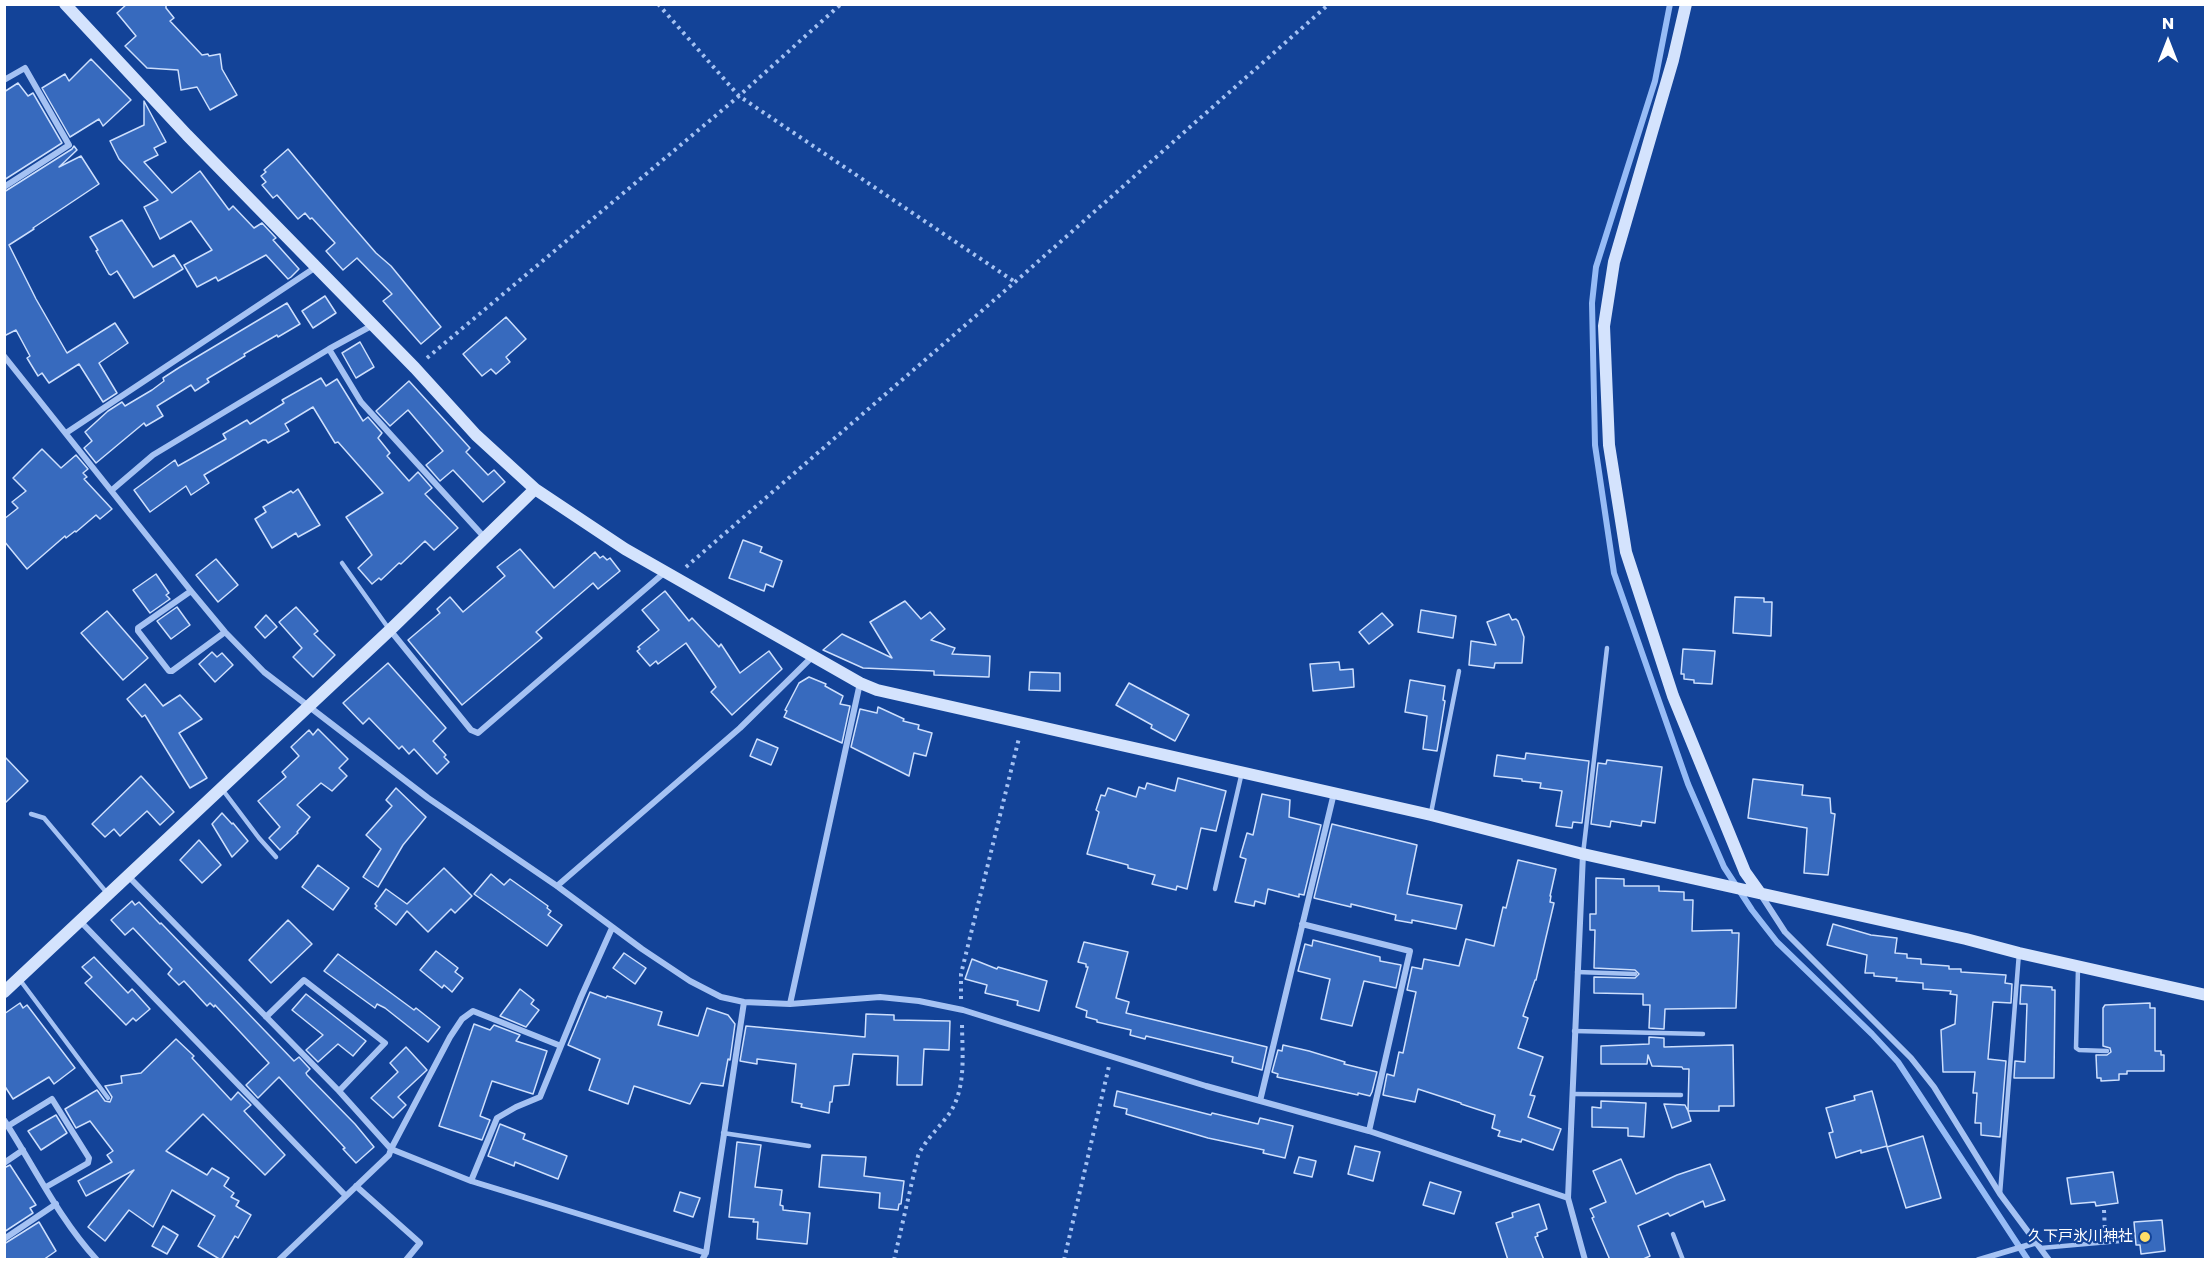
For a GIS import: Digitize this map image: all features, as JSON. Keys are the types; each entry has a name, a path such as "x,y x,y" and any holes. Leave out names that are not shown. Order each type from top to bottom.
{"street":[{"path":"64,4 186,135 415,368 476,435 535,489 625,549 860,683 877,690 1431,815 1583,854 2205,995"},
{"path":"1686,4 1673,60 1614,262 1604,326 1609,445 1626,552 1666,674 1754,892 1785,932 1911,1058 1934,1087 2000,1194 2049,1260"},
{"path":"4,80 25,68 69,146 4,187"},
{"path":"66,433 316,267"},
{"path":"112,490 153,454 373,325"},
{"path":"329,349 361,402 485,537"},
{"path":"4,356 191,591 225,632 264,672 428,798 690,981 721,997 744,1002 789,1004 880,997 919,1001 963,1010 1260,1101 1369,1131 1568,1198"},
{"path":"4,992 390,630 535,489"},
{"path":"390,630 471,730 478,732 669,575"},
{"path":"191,591 138,628 169,670 172,671 225,632"},
{"path":"557,886 740,728 812,657"},
{"path":"789,1004 860,683"},
{"path":"1260,1101 1334,793"},
{"path":"1583,854 1568,1198 1585,1260"},
{"path":"128,876 339,1091 391,1149 471,1181 704,1256 744,1002"},
{"path":"80,921 345,1195"},
{"path":"1302,924 1410,951 1369,1131"},
{"path":"471,1181 497,1118 540,1097 612,928"},
{"path":"266,1017 304,980 385,1043 339,1091"},
{"path":"279,1260 389,1155 450,1036 462,1019 473,1011 561,1046"},
{"path":"46,1187 88,1163 89,1158 52,1099 6,1123 56,1204 97,1260"},
{"path":"4,1163 23,1150"},
{"path":"356,1186 420,1243 406,1260"},
{"path":"4,1239 56,1204"},
{"path":"1978,1260 2038,1245"}],"lane":[{"path":"342,562 390,630"},
{"path":"1583,854 1607,648"},
{"path":"1431,815 1459,670"},
{"path":"1215,889 1242,772"},
{"path":"222,788 276,857"},
{"path":"31,814 44,819 109,895"},
{"path":"2000,1194 2019,953"},
{"path":"2078,965 2076,1048 2107,1051"},
{"path":"1577,972 1635,974"},
{"path":"19,979 108,1098"},
{"path":"1574,1031 1703,1034"},
{"path":"1573,1094 1681,1095"},
{"path":"723,1133 809,1146"},
{"path":"1673,1234 1683,1260"},
{"path":"2038,1245 2131,1240"}],"path":[{"path":"658,4 739,96 1015,282"},
{"path":"415,368 739,96 841,4"},
{"path":"669,575 1015,282 1329,4"},
{"path":"894,1260 921,1148 948,1115 961,1091 963,1010 961,974 1023,722"},
{"path":"1064,1260 1111,1056"},
{"path":"2104,1210 2106,1242"}],"building":[{"path":"127,4 166,4 166,8 174,18 170,21 202,55 220,54 222,69 237,95 210,110 197,87 181,90 178,70 147,68 125,46 136,36 117,13"},
{"path":"91,59 131,100 103,126 99,119 70,137 42,88 65,74 69,81"},
{"path":"18,83 28,96 33,93 62,143 4,180 4,92"},
{"path":"144,101 166,142 154,148 158,155 144,162 172,193 200,171 229,210 233,206 254,228 262,223 276,238 273,240 299,269 291,277 288,279 266,255 218,281 216,277 197,287 184,265 212,250 191,221 160,239 144,207 158,200 119,159 110,141 144,125"},
{"path":"74,146 77,150 59,167 81,156 99,184 9,245 67,353 115,323 128,343 99,363 117,393 103,402 79,364 49,383 42,373 38,376 27,358 30,356 16,330 4,336 4,192"},
{"path":"288,149 376,253 391,266 441,327 421,344 383,301 392,294 357,258 343,270 326,251 335,243 312,218 310,219 305,213 298,219 277,195 273,198 262,185 266,182 261,176 266,172 264,170"},
{"path":"122,220 153,267 174,255 183,269 134,298 117,271 109,274 90,237"},
{"path":"325,296 336,313 313,328 302,311"},
{"path":"287,303 300,324 244,354 245,356 207,379 209,382 195,391 191,385 157,406 163,416 146,426 144,423 96,463 84,448 92,441 85,432 108,411 122,402 125,406 152,390 164,381 163,378 180,367"},
{"path":"506,317 526,339 506,357 510,362 496,374 491,369 482,376 463,354"},
{"path":"360,342 374,367 356,378 342,353"},
{"path":"321,378 326,386 337,379 363,421 368,417 382,433 378,438 390,453 387,456 409,481 418,472 432,488 425,494 458,528 434,550 425,541 401,564 399,563 381,580 379,578 372,584 358,568 372,555 346,517 383,493 338,442 335,443 313,407 285,424 289,431 268,443 263,440 204,475 209,483 191,495 186,486 150,512 134,490 175,460 178,466 226,439 223,434 247,420 250,424 284,403 282,400"},
{"path":"409,381 470,448 466,452 488,475 494,470 505,482 483,502 453,470 440,481 426,465 443,451 408,410 390,426 376,411"},
{"path":"42,449 61,468 76,455 88,469 83,473 87,477 84,479 112,509 100,519 96,515 76,532 66,538 65,536 27,569 4,541 4,519 18,508 12,502 26,491 13,478"},
{"path":"298,489 320,525 298,537 296,533 272,548 255,519 266,512 263,507"},
{"path":"743,540 762,547 760,552 782,561 773,587 766,584 764,591 729,578"},
{"path":"520,549 554,588 595,552 600,558 603,556 607,560 610,558 620,571 598,589 593,583 536,632 542,638 462,705 408,640 440,613 437,609 450,597 463,612 505,576 497,567"},
{"path":"216,559 238,585 218,602 196,575"},
{"path":"156,574 169,593 166,595 170,599 150,613 133,590"},
{"path":"665,591 689,621 692,618 719,647 721,644 740,673 769,651 782,669 732,715 711,692 716,687 686,643 658,664 656,661 650,666 637,651 640,649 638,647 659,630 642,610"},
{"path":"1735,597 1764,598 1764,602 1772,602 1771,636 1733,633"},
{"path":"905,601 921,619 930,612 945,629 931,640 955,648 952,654 990,656 989,677 934,675 934,671 863,668 823,650 842,634 892,658 870,622"},
{"path":"177,607 190,625 171,639 157,621"},
{"path":"296,607 318,631 314,634 335,655 313,677 293,657 302,648 279,622"},
{"path":"1421,610 1456,616 1453,638 1418,632"},
{"path":"107,611 148,658 123,680 81,633"},
{"path":"1382,613 1393,625 1369,644 1359,632"},
{"path":"1509,614 1512,620 1518,621 1524,637 1522,663 1495,663 1494,668 1469,665 1471,641 1496,645 1487,622"},
{"path":"266,615 277,627 265,638 255,627"},
{"path":"1683,649 1715,651 1712,684 1694,683 1694,680 1684,679 1684,674 1681,674"},
{"path":"212,652 217,657 222,653 233,665 215,682 199,664"},
{"path":"1339,662 1340,670 1353,669 1354,687 1313,691 1310,664"},
{"path":"388,663 446,728 433,741 446,755 444,757 449,762 437,774 414,749 409,754 402,746 399,749 369,718 363,724 343,703"},
{"path":"1030,672 1060,673 1060,691 1029,690"},
{"path":"809,677 826,684 825,686 843,696 840,704 850,706 842,743 784,717 787,711 785,710 799,683"},
{"path":"1410,680 1445,686 1443,700 1445,701 1437,751 1423,749 1427,716 1405,712"},
{"path":"1129,683 1189,715 1175,741 1116,705"},
{"path":"145,684 163,706 180,695 202,719 179,733 207,778 190,788 145,715 142,717 127,699"},
{"path":"878,707 904,719 903,721 919,725 918,729 932,733 926,756 914,753 909,776 851,747 860,709 877,713"},
{"path":"318,729 348,759 339,768 347,776 332,791 321,783 297,805 310,817 298,833 280,850 269,838 280,827 258,801 286,777 282,772 299,756 291,747 309,730 313,735"},
{"path":"757,739 778,748 771,765 750,756"},
{"path":"1526,753 1589,761 1582,823 1573,822 1572,828 1556,826 1562,791 1540,788 1541,783 1494,776 1497,755 1525,759"},
{"path":"4,756 28,781 4,804"},
{"path":"1607,760 1662,767 1655,823 1642,821 1641,826 1611,821 1610,827 1591,824 1598,763 1606,764"},
{"path":"141,776 174,812 160,825 147,811 120,836 114,829 105,837 92,824"},
{"path":"1178,778 1226,791 1216,831 1201,828 1187,889 1177,886 1176,890 1152,884 1155,875 1087,854 1099,812 1096,810 1101,795 1105,796 1108,788 1136,797 1139,787 1145,789 1147,783 1175,791"},
{"path":"1753,779 1803,785 1802,795 1830,798 1831,813 1835,814 1828,875 1804,873 1807,828 1748,818"},
{"path":"396,788 426,817 403,845 378,887 363,877 381,849 366,835 392,806 386,800"},
{"path":"1262,794 1290,800 1289,817 1321,825 1304,895 1299,894 1299,897 1268,889 1265,904 1255,901 1254,906 1235,902 1246,859 1240,857 1247,833 1253,835"},
{"path":"222,813 248,841 232,857 212,824"},
{"path":"1332,824 1417,845 1407,894 1462,905 1456,929 1412,920 1412,923 1395,920 1396,915 1314,898"},
{"path":"199,840 221,865 202,883 180,860"},
{"path":"1518,860 1556,869 1550,896 1550,902 1554,903 1536,980 1523,1016 1528,1018 1518,1048 1543,1057 1530,1095 1535,1096 1528,1117 1561,1129 1553,1150 1522,1139 1521,1142 1498,1136 1500,1131 1492,1128 1495,1115 1418,1089 1415,1102 1383,1095 1387,1074 1394,1076 1399,1052 1403,1053 1416,992 1407,990 1412,967 1422,969 1424,959 1459,966 1466,939 1494,946 1503,907 1506,908"},
{"path":"318,865 349,888 333,910 302,887"},
{"path":"444,868 472,896 455,913 451,909 428,932 407,911 396,925 375,908 377,906 375,904 386,889 407,904"},
{"path":"491,874 504,885 510,879 548,906 547,908 551,911 548,915 562,925 547,946 474,894"},
{"path":"1596,878 1624,879 1624,886 1659,886 1659,891 1684,892 1684,900 1693,900 1692,931 1732,930 1732,933 1739,933 1736,1008 1665,1009 1664,1029 1649,1028 1650,1005 1643,1005 1643,994 1594,993 1594,977 1635,978 1639,974 1635,970 1594,968 1595,930 1590,930 1590,914 1596,914"},
{"path":"132,901 135,905 139,902 161,923 294,1061 299,1057 310,1069 307,1075 374,1147 356,1163 343,1149 345,1148 279,1077 258,1098 246,1085 269,1063 215,1005 214,1007 210,1003 207,1006 184,981 179,985 168,974 172,969 133,928 125,935 111,920"},
{"path":"288,920 312,944 271,983 249,960"},
{"path":"1833,924 1871,935 1897,938 1895,953 1907,954 1907,958 1921,959 1921,964 1949,966 1949,969 1961,969 1961,972 2006,975 2005,983 2012,984 2011,1003 1993,1002 1988,1059 2006,1061 2000,1137 1981,1135 1981,1123 1975,1123 1977,1093 1973,1093 1975,1072 1943,1072 1941,1030 1955,1024 1957,995 1950,994 1951,991 1923,989 1923,983 1896,981 1897,978 1865,973 1867,955 1827,945"},
{"path":"1313,940 1380,957 1380,961 1401,965 1396,988 1364,981 1352,1026 1321,1019 1330,979 1298,971 1305,944 1312,946"},
{"path":"1084,942 1128,952 1116,998 1129,1002 1126,1013 1267,1047 1262,1070 1232,1062 1233,1057 1146,1036 1145,1039 1130,1035 1131,1030 1086,1017 1087,1011 1076,1007 1088,967 1078,962"},
{"path":"436,951 458,968 455,972 463,978 452,992 444,985 442,988 420,970"},
{"path":"624,953 646,968 635,984 613,968"},
{"path":"338,954 440,1027 428,1042 385,1008 377,1004 375,1008 324,971"},
{"path":"94,957 128,993 132,989 150,1009 136,1021 133,1018 126,1025 85,983 92,977 82,967"},
{"path":"972,959 997,969 998,967 1047,981 1039,1011 1017,1005 1018,1001 985,993 987,985 965,979"},
{"path":"2021,985 2052,987 2052,990 2055,990 2054,1078 2014,1078 2015,1061 2025,1062 2027,1004 2020,1004"},
{"path":"520,989 534,1000 531,1004 539,1010 526,1027 500,1016"},
{"path":"590,992 662,1012 658,1025 698,1036 707,1008 728,1015 735,1024 730,1060 728,1059 723,1086 701,1083 690,1104 634,1086 628,1104 589,1090 600,1059 568,1045"},
{"path":"306,994 366,1041 353,1056 338,1044 318,1062 306,1050 323,1035 292,1010"},
{"path":"20,1003 23,1008 27,1005 75,1068 54,1084 49,1077 13,1099 4,1085 4,1014"},
{"path":"2150,1003 2150,1008 2155,1008 2155,1051 2161,1051 2161,1055 2164,1055 2164,1071 2127,1071 2127,1074 2119,1074 2119,1080 2101,1081 2101,1078 2097,1078 2096,1055 2107,1055 2111,1052 2110,1048 2103,1046 2103,1008 2105,1005"},
{"path":"866,1014 894,1015 894,1020 950,1021 949,1050 924,1049 922,1085 897,1085 898,1056 853,1054 849,1085 834,1086 829,1113 801,1107 802,1104 792,1102 796,1064 757,1059 757,1064 740,1061 746,1026 865,1037"},
{"path":"474,1024 490,1030 494,1025 520,1035 516,1041 547,1051 533,1094 492,1081 480,1116 490,1120 482,1140 439,1126"},
{"path":"1649,1037 1664,1038 1664,1047 1733,1045 1734,1106 1719,1106 1719,1111 1688,1111 1689,1069 1652,1066 1648,1055 1647,1064 1601,1064 1601,1046 1649,1044"},
{"path":"176,1039 194,1056 192,1058 231,1100 238,1092 251,1105 244,1111 285,1155 265,1175 203,1114 166,1151 207,1175 212,1168 229,1178 224,1186 234,1193 231,1197 239,1201 236,1206 251,1215 238,1238 235,1236 221,1260 198,1246 215,1216 172,1190 153,1227 129,1210 105,1241 88,1227 134,1170 86,1196 78,1181 112,1162 107,1155 113,1151 90,1121 76,1128 65,1109 97,1090 105,1101 110,1102 112,1097 105,1086 122,1083 121,1076 141,1073"},
{"path":"1283,1045 1377,1072 1370,1096 1277,1077 1278,1074 1272,1072 1278,1050 1282,1051"},
{"path":"406,1047 427,1070 398,1097 406,1105 393,1118 371,1098 398,1072 390,1063"},
{"path":"1117,1091 1211,1115 1212,1113 1258,1124 1260,1118 1293,1126 1285,1158 1263,1153 1264,1150 1208,1138 1126,1114 1127,1109 1114,1106"},
{"path":"1872,1091 1887,1146 1861,1153 1861,1150 1836,1158 1829,1133 1833,1132 1826,1108 1855,1100 1854,1096"},
{"path":"1601,1101 1646,1103 1644,1137 1628,1136 1628,1128 1592,1127 1592,1107 1601,1108"},
{"path":"1664,1104 1685,1105 1691,1121 1672,1128"},
{"path":"56,1115 67,1133 41,1150 28,1131"},
{"path":"500,1124 525,1134 523,1139 567,1156 558,1179 515,1162 514,1166 488,1156"},
{"path":"1923,1136 1941,1198 1906,1208 1887,1147"},
{"path":"737,1142 761,1145 755,1187 782,1190 780,1205 783,1206 783,1210 810,1213 807,1244 757,1239 758,1222 753,1222 754,1219 729,1217"},
{"path":"1355,1146 1380,1152 1373,1181 1348,1174"},
{"path":"822,1155 866,1157 864,1176 904,1181 898,1210 879,1208 880,1193 819,1187"},
{"path":"1299,1157 1316,1161 1312,1177 1294,1173"},
{"path":"1621,1159 1636,1194 1677,1175 1710,1164 1725,1200 1705,1207 1703,1201 1670,1216 1668,1213 1638,1226 1650,1256 1641,1260 1610,1260 1590,1209 1606,1202 1593,1171"},
{"path":"10,1165 36,1205 30,1208 33,1213 4,1232 4,1168"},
{"path":"2113,1172 2118,1203 2096,1206 2095,1202 2071,1204 2067,1178"},
{"path":"1430,1182 1461,1192 1454,1214 1423,1205"},
{"path":"680,1192 700,1198 693,1217 674,1211"},
{"path":"1539,1204 1547,1229 1537,1233 1538,1236 1535,1237 1544,1260 1508,1260 1496,1223 1513,1217 1512,1213"},
{"path":"2162,1220 2165,1251 2141,1254 2140,1245 2136,1245 2134,1222"},
{"path":"39,1222 56,1251 43,1260 4,1260 4,1244"},
{"path":"163,1226 178,1235 167,1254 152,1246"}],"waterway":[{"path":"1670,4 1655,81 1596,267 1592,303 1595,445 1614,573 1688,784 1724,867 1752,910 1777,942 1898,1062 2028,1260"}],"place":[{"name":"久下戸氷川神社","path":"2145,1237"}]}
